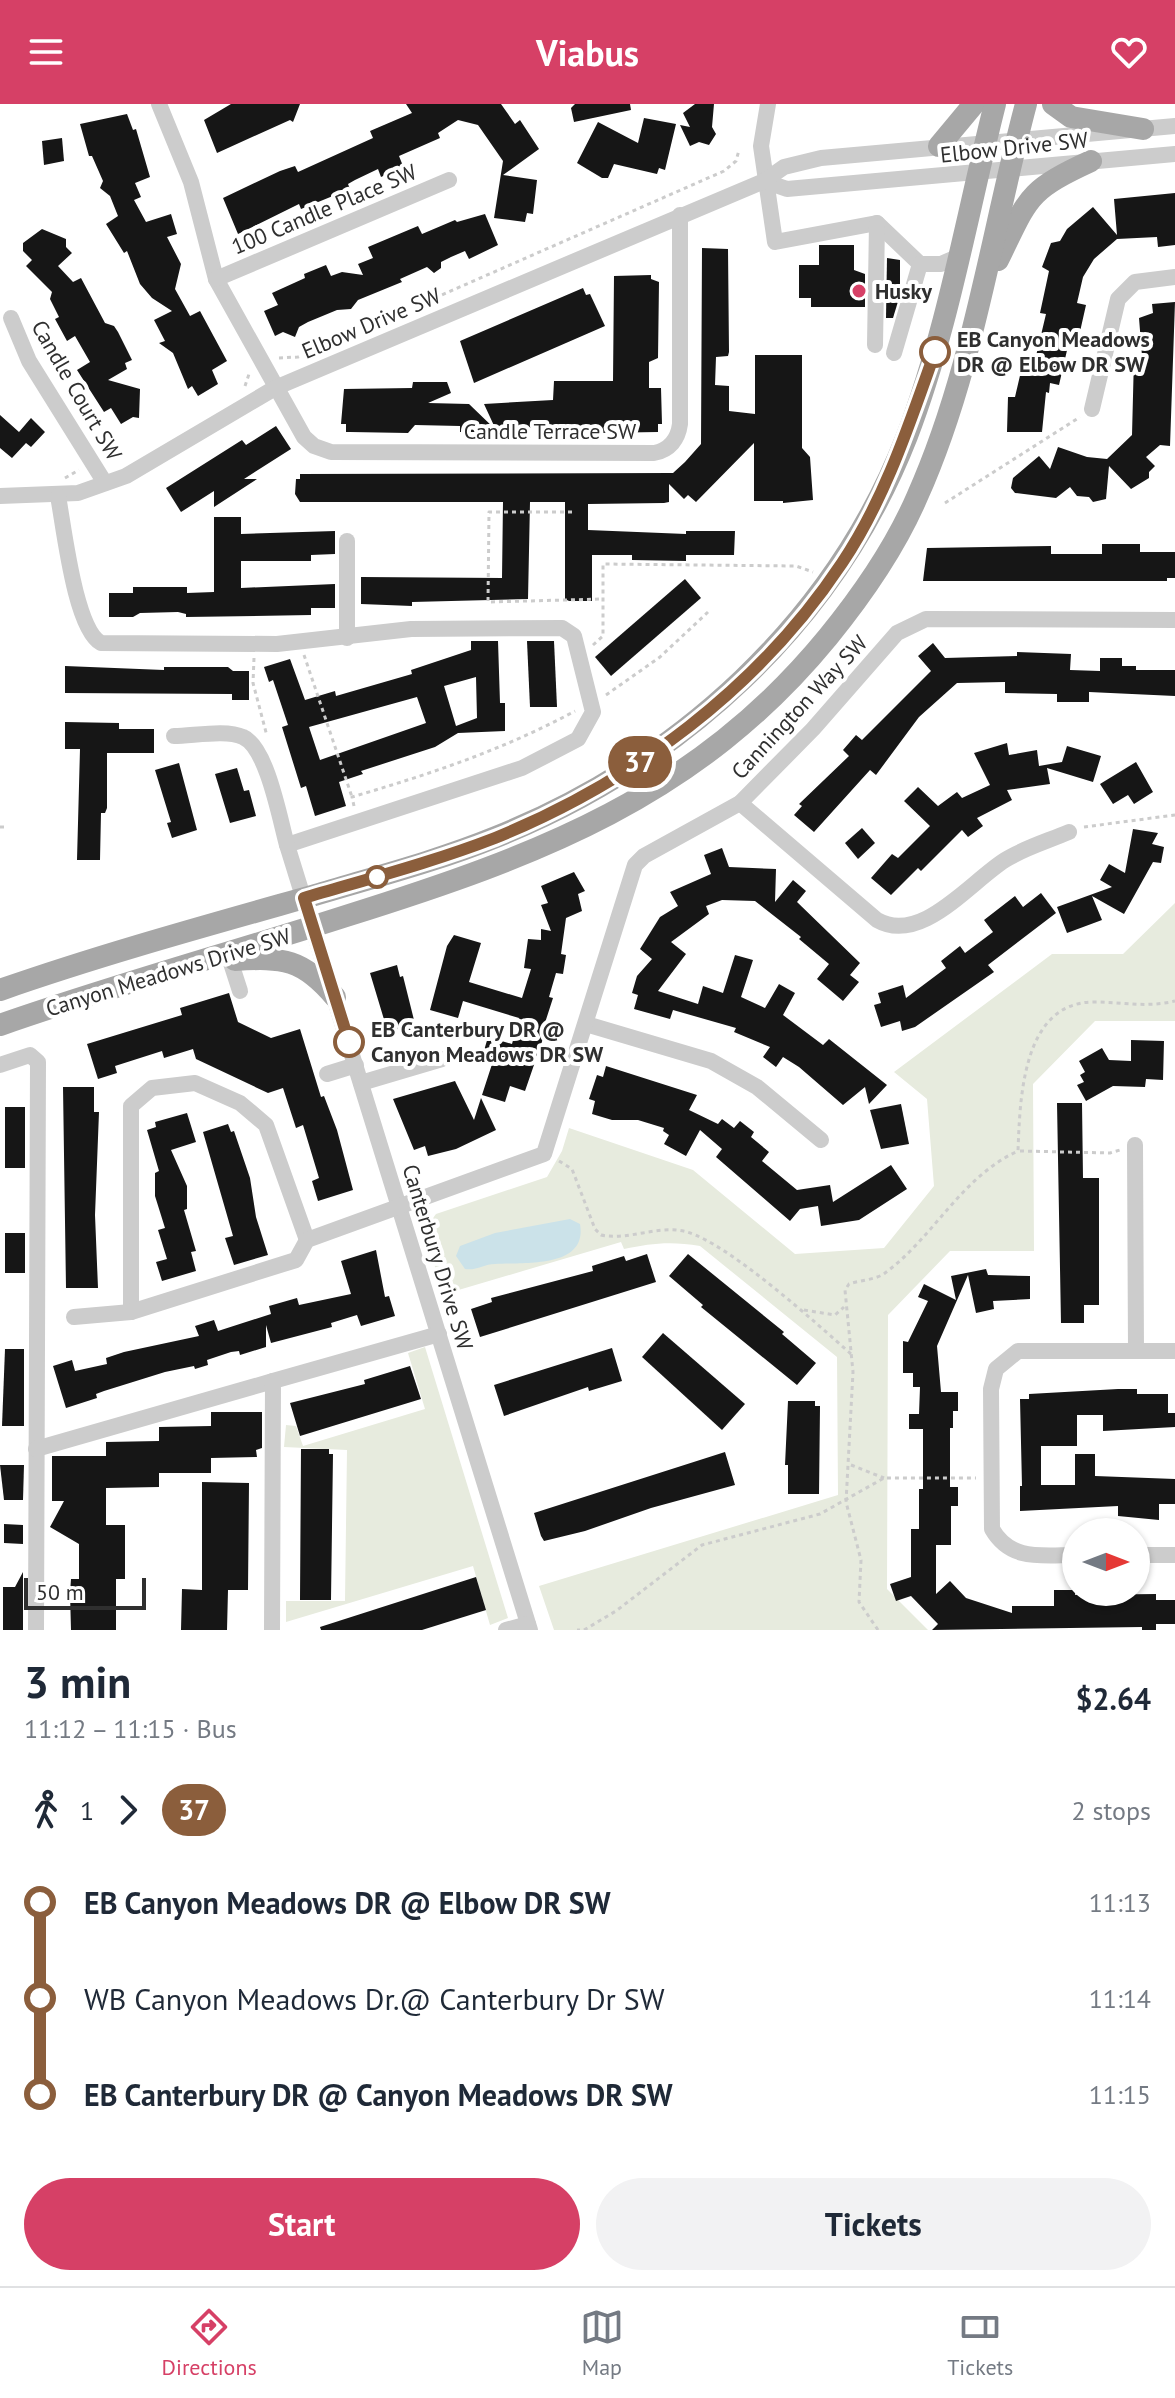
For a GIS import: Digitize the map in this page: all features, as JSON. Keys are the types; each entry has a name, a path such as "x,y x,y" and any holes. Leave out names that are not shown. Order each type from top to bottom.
{"main road":[{"path":"939,146 974,104"},
{"name":"Canyon Meadows Drive SW","path":"0,990 494,838 557,810 670,742 766,658 843,562 875,504 906,436 935,352 995,104"},
{"name":"Canyon Meadows Drive SW","path":"0,1025 493,869 628,807 722,743 770,701 854,605 891,549 916,499 942,438 981,293 1026,104"},
{"path":"1053,104 1071,117 1143,129"},
{"path":"981,293 1035,191 1046,182 1091,161"},
{"path":"202,962 265,958 296,963 321,980 335,997"}],"street":[{"path":"159,104 191,182 216,279 275,388"},
{"path":"768,104 761,146 775,242 877,223"},
{"name":"Elbow Drive SW","path":"0,496 58,496 105,483 155,461 275,388 764,181 784,167 821,158 1175,126"},
{"name":"Elbow Drive SW","path":"764,181 787,189 1175,154"},
{"name":"100 Candle Place SW","path":"216,279 449,180"},
{"name":"Candle Terrace SW","path":"275,388 304,437 314,446 331,452 661,452 672,444 680,424 680,215"},
{"path":"877,223 920,264 941,264 957,257"},
{"path":"875,345 877,223"},
{"path":"894,353 920,264"},
{"path":"1092,409 1118,299 1135,282 1175,277"},
{"name":"Candle Court SW","path":"11,318 29,361 105,483"},
{"path":"58,496 83,617 92,638 101,643 277,644 411,629 562,628 569,631 576,641 593,712 578,739 522,768 287,845"},
{"path":"347,541 347,638"},
{"name":"Cannington Way SW","path":"544,1154 637,862 740,803 813,729 897,633 926,619 1175,620"},
{"name":"Canterbury Drive SW","path":"174,736 241,735 254,743 266,770 529,1627"},
{"path":"740,803 877,920 893,928 917,925 1009,857 1069,832"},
{"path":"230,960 240,991"},
{"path":"586,1024 711,1061 757,1087 821,1140"},
{"path":"0,1065 30,1055 38,1062 36,1630"},
{"path":"361,1083 442,1059"},
{"path":"327,1074 356,1065"},
{"path":"131,1312 131,1106 152,1088 195,1083 240,1103 266,1125 307,1240"},
{"path":"1135,1145 1136,1351"},
{"path":"74,1317 131,1312 296,1260 307,1240 544,1154"},
{"path":"36,1449 439,1334"},
{"path":"1062,1555 1016,1554 1001,1544 992,1529 991,1389 1002,1361 1018,1351 1175,1351"},
{"path":"272,1630 273,1381"},
{"path":"1150,1555 1175,1555"},
{"path":"506,1630 529,1627"}],"path":[{"path":"945,503 1092,409"},
{"path":"572,512 489,512 488,602 603,599"},
{"path":"590,647 603,636 603,564 796,566 820,574"},
{"path":"601,692 610,694 660,657 708,612"},
{"path":"303,652 355,812"},
{"path":"266,654 254,654 253,683 270,749"},
{"path":"352,797 455,766 507,746 581,707"},
{"path":"1069,832 1097,822 1175,815"},
{"path":"0,827 8,827"},
{"path":"1018,1151 1020,1102 1033,1050 1043,1027 1056,1013 1093,1002 1140,1005 1175,1001"},
{"path":"878,1630 859,1602 861,1560 846,1502 851,1354 844,1307 845,1290 849,1284 883,1275 962,1194 1009,1155 1018,1151 1110,1153 1135,1145"},
{"path":"544,1154 572,1169 595,1229 601,1235 664,1230 700,1237 801,1310 851,1354"},
{"path":"801,1310 835,1315 844,1307"},
{"path":"849,1464 884,1478 992,1478"},
{"path":"580,1630 616,1611 673,1564 702,1545 820,1514 884,1478"}],"shaded area":[{"path":"1175,903 1175,1021 1095,1021 1033,1084 1034,1251 950,1251 888,1315 887,1589 928,1630 554,1630 539,1586 838,1495 837,1357 700,1246 662,1243 624,1249 621,1242 445,1294 429,1242 431,1223 436,1214 547,1177 562,1151 569,1128 693,1170 795,1254 884,1248 934,1186 927,1099 894,1072 1052,954 1123,954"},
{"path":"425,1347 508,1618 490,1625 473,1566 286,1622 286,1601 345,1601 347,1450 284,1447 286,1425 296,1426 303,1446 425,1409 408,1353"}],"water":[{"path":"570,1219 580,1224 580,1239 574,1249 564,1256 465,1269 456,1256 460,1246 495,1233"}],"building":[{"path":"231,104 300,104 293,122 290,120 217,153 204,120"},
{"path":"406,104 501,104 515,124 520,120 539,149 503,175 537,180 533,214 527,213 525,222 494,218 503,161 478,125 458,120 438,133 440,138 399,156 403,166 392,172 381,177 378,169 348,184 350,189 301,209 299,204 238,234 223,198 280,171 295,166 298,172 373,138 370,131 412,113"},
{"path":"575,104 630,104 631,110 574,122 571,108"},
{"path":"695,104 714,104 712,127 716,134 709,145 699,142 690,146 680,125 690,127 683,113"},
{"path":"127,114 133,130 136,129 150,177 135,183 141,197 134,200 146,222 171,214 177,234 167,237 181,264 175,289 190,316 200,311 227,361 212,370 218,384 198,396 192,386 188,389 173,353 159,343 165,341 154,320 172,311 152,298 140,284 127,251 124,253 106,224 118,216 110,196 100,188 103,181 92,156 89,156 80,124"},
{"path":"644,118 676,124 665,170 659,168 657,174 614,164 608,178 602,178 577,163 598,122 638,143"},
{"path":"62,138 64,161 44,165 42,141"},
{"path":"1175,193 1175,245 1158,247 1157,237 1117,239 1094,259 1083,277 1077,303 1086,305 1077,345 1075,348 1068,346 1059,385 1050,383 1049,393 1046,392 1042,432 1007,432 1008,397 1015,397 1025,354 1036,356 1046,314 1040,313 1049,271 1042,267 1051,243 1060,241 1067,229 1093,207 1117,235 1114,199"},
{"path":"485,214 498,245 469,259 465,251 451,257 441,262 441,268 434,273 427,267 400,279 402,282 358,300 351,309 337,310 308,322 299,327 295,337 283,332 275,336 264,311 278,305 272,293 305,278 304,274 326,265 331,276 342,272 363,275 358,264 373,258 368,247 418,226 422,234 455,220"},
{"path":"42,229 66,239 66,247 72,253 58,266 73,282 81,278 105,323 114,326 118,332 132,360 125,363 127,369 108,380 140,389 139,418 133,417 121,424 111,408 104,412 77,370 90,362 75,336 67,341 55,319 59,317 50,299 52,292 26,266 32,260 23,251 23,243"},
{"path":"819,245 854,245 854,270 865,274 865,307 811,307 811,298 799,298 799,265 819,265"},
{"path":"702,248 728,249 729,352 728,356 716,357 715,385 729,386 729,411 755,414 755,355 802,355 802,448 810,457 813,500 783,503 754,501 754,443 696,502 688,495 684,499 669,484 669,502 588,504 588,530 686,534 686,531 735,531 734,555 686,555 686,561 632,560 632,555 592,555 592,601 569,601 565,599 565,502 530,502 528,599 412,602 412,606 361,604 361,577 502,578 503,502 300,502 295,494 296,479 300,479 300,474 673,473 685,462 701,444"},
{"path":"887,258 900,260 900,295 893,318 886,318"},
{"path":"651,275 651,279 659,282 658,358 649,362 649,388 661,388 662,424 658,424 658,432 596,433 589,426 564,425 526,428 526,432 460,432 460,426 415,425 408,433 346,432 346,424 341,424 344,389 412,388 413,382 447,382 451,393 428,403 469,404 496,430 484,404 553,400 554,381 613,381 614,276"},
{"path":"583,288 586,295 590,294 605,326 474,383 460,341"},
{"path":"1175,302 1170,446 1160,445 1146,457 1155,466 1149,472 1149,478 1131,489 1109,466 1106,499 1093,502 1089,497 1077,496 1070,487 1056,498 1015,493 1011,488 1013,478 1039,456 1050,469 1058,447 1087,457 1107,459 1132,435 1134,357 1142,356 1139,318 1153,313 1152,304"},
{"path":"0,415 19,432 31,418 45,432 31,447 26,443 12,458 0,448"},
{"path":"276,426 291,449 244,479 257,479 214,507 214,491 181,512 166,488 242,440 246,445"},
{"path":"214,517 241,517 241,534 335,531 335,554 311,555 311,561 241,561 241,588 335,584 335,608 311,608 311,615 186,617 186,614 178,612 109,617 109,593 133,593 133,587 187,587 187,593 214,592"},
{"path":"1102,544 1140,544 1140,552 1175,552 1175,578 1167,578 1167,581 923,581 927,548 1051,546 1051,554 1102,554"},
{"path":"685,579 701,598 611,676 595,657"},
{"path":"471,641 498,641 500,703 505,703 505,731 458,733 435,747 361,771 363,774 339,782 346,806 315,816 306,786 301,788 282,727 288,725 273,680 269,682 264,667 290,659 305,700 335,691 336,696 412,674 411,670 471,650","holes":["476,677 477,718 456,726 444,686","417,697 426,723 320,760 309,727"]},
{"path":"527,641 554,641 557,707 530,707"},
{"path":"933,643 945,658 1017,656 1017,652 1071,654 1070,670 1100,671 1100,658 1122,658 1122,666 1136,666 1136,670 1175,670 1175,696 1089,692 1089,702 1057,702 1057,694 1005,693 1005,682 957,683 919,717 876,775 870,770 814,832 794,815 802,806 799,804 849,756 843,750 856,735 862,740 931,671 918,656"},
{"path":"65,666 164,670 164,667 228,667 233,671 249,671 249,700 232,700 232,694 65,693"},
{"path":"65,722 119,723 119,729 154,729 154,753 107,753 107,808 105,813 101,813 100,860 77,860 80,749 65,749"},
{"path":"1007,743 1009,755 1037,750 1039,766 1062,762 1067,746 1101,756 1093,782 1047,768 1050,784 1007,790 1012,800 977,818 983,826 968,837 962,830 921,871 918,868 891,895 871,878 892,854 898,858 930,826 904,801 918,787 938,806 957,792 962,798 990,785 974,753"},
{"path":"1136,762 1153,792 1134,804 1128,795 1113,804 1100,784"},
{"path":"179,763 197,830 172,838 167,823 171,822 155,770"},
{"path":"237,768 244,791 249,790 256,816 230,823 215,774"},
{"path":"862,828 875,843 858,859 845,843"},
{"path":"1133,829 1158,833 1152,844 1164,847 1161,863 1153,862 1124,914 1092,896 1102,920 1067,933 1057,907 1112,887 1100,880 1109,864 1125,873"},
{"path":"722,848 729,867 776,869 775,902 793,880 806,891 797,902 860,963 850,975 859,982 843,1001 817,979 829,964 799,939 801,937 755,901 722,900 706,906 709,914 671,942 686,954 658,991 698,1004 703,986 723,993 735,955 753,960 741,997 765,1008 779,984 795,993 783,1015 823,1045 829,1039 887,1085 869,1104 865,1087 843,1105 783,1057 776,1067 763,1057 770,1047 734,1032 736,1028 673,1010 670,1019 634,1009 638,995 632,993 637,976 652,959 640,949 660,917 678,906 670,892 711,874 704,855"},
{"path":"574,872 585,891 578,894 582,911 566,918 561,954 566,955 563,974 556,973 549,997 553,998 543,1029 546,1030 525,1091 510,1086 505,1102 482,1095 494,1058 483,1054 488,1037 512,1044 519,1018 463,1001 458,1018 430,1010 447,946 454,935 481,943 469,982 522,998 531,969 524,968 528,939 541,940 541,929 551,931 541,905 548,903 541,886"},
{"path":"1041,893 1056,913 988,965 994,972 915,1027 902,1031 900,1021 881,1027 874,1005 881,1003 878,993 903,985 906,998 946,968 941,961 960,946 965,953 993,932 984,920 1015,896 1023,907"},
{"path":"397,965 400,977 403,976 416,1028 389,1036 370,973"},
{"path":"229,993 238,1022 271,1038 300,1029 321,1097 324,1096 337,1130 353,1190 318,1201 312,1181 319,1178 303,1125 296,1128 283,1088 268,1093 196,1059 193,1049 164,1058 162,1051 115,1066 117,1073 98,1079 87,1044 182,1015 180,1008"},
{"path":"1131,1040 1164,1041 1163,1080 1146,1079 1145,1087 1113,1086 1086,1101 1077,1085 1084,1082 1080,1075 1085,1072 1079,1061 1102,1048 1109,1060 1131,1061"},
{"path":"606,1066 697,1095 689,1110 718,1124 722,1119 734,1128 740,1121 754,1132 751,1137 769,1152 762,1161 797,1190 830,1185 833,1202 891,1165 907,1189 859,1220 821,1226 818,1206 800,1209 790,1221 716,1157 722,1149 700,1130 686,1156 664,1144 669,1135 663,1131 664,1128 638,1120 612,1120 592,1114 595,1101 589,1099 597,1075 603,1077"},
{"path":"455,1081 474,1120 481,1098 496,1130 456,1149 428,1156 425,1146 414,1150 393,1099"},
{"path":"63,1087 94,1087 94,1112 99,1112 95,1215 98,1288 66,1288"},
{"path":"1057,1103 1082,1103 1083,1178 1099,1178 1099,1305 1084,1305 1084,1323 1061,1323"},
{"path":"901,1104 909,1144 881,1149 870,1110"},
{"path":"5,1107 25,1107 25,1168 5,1168"},
{"path":"187,1113 196,1142 171,1150 187,1186 187,1209 184,1210 196,1251 191,1252 196,1271 162,1281 156,1262 167,1259 158,1230 165,1228 155,1196 155,1173 159,1171 147,1130 156,1127 155,1122"},
{"path":"228,1124 231,1132 234,1131 250,1178 256,1217 268,1255 234,1265 225,1238 233,1236 203,1132"},
{"path":"5,1233 25,1233 25,1273 5,1273"},
{"path":"376,1250 385,1297 389,1296 395,1316 361,1326 357,1315 331,1323 332,1327 271,1343 266,1325 266,1347 240,1355 239,1351 231,1352 207,1360 208,1365 195,1369 194,1366 165,1372 104,1391 96,1394 97,1398 66,1408 53,1366 72,1360 75,1371 107,1364 106,1358 124,1352 199,1336 195,1326 214,1320 218,1331 271,1314 269,1306 297,1298 299,1305 351,1294 341,1261"},
{"path":"647,1254 656,1282 480,1337 471,1309 492,1302 491,1298 593,1271 592,1266 624,1256 626,1261"},
{"path":"688,1254 784,1332 782,1334 816,1363 797,1385 701,1307 703,1305 669,1276"},
{"path":"986,1269 988,1275 1030,1276 1030,1299 993,1301 994,1309 976,1313 968,1275 937,1346 941,1392 958,1392 958,1411 953,1411 953,1428 950,1428 950,1487 958,1487 958,1506 951,1506 951,1545 936,1545 936,1594 950,1581 966,1598 1012,1613 1012,1606 1054,1606 1054,1590 1062,1590 1062,1606 1150,1606 1150,1594 1156,1594 1156,1600 1175,1600 1175,1624 1156,1624 1156,1630 1142,1630 1142,1627 932,1630 938,1624 911,1596 896,1601 890,1584 911,1577 911,1529 919,1529 919,1489 923,1489 923,1429 909,1429 909,1414 919,1414 920,1387 913,1387 913,1373 903,1373 903,1341 908,1342 928,1301 918,1297 924,1284 956,1300 951,1276"},
{"path":"663,1333 745,1404 722,1430 642,1357"},
{"path":"612,1348 622,1381 589,1391 588,1387 504,1416 494,1385"},
{"path":"5,1349 24,1349 24,1426 2,1426"},
{"path":"410,1366 421,1399 300,1436 290,1403 365,1384 364,1380"},
{"path":"1137,1389 1137,1394 1168,1394 1168,1413 1175,1413 1175,1427 1103,1431 1103,1415 1077,1415 1077,1446 1041,1446 1041,1485 1075,1485 1075,1454 1095,1454 1095,1476 1175,1479 1175,1504 1159,1504 1159,1520 1118,1516 1118,1506 1020,1511 1020,1399 1029,1399 1029,1394"},
{"path":"788,1401 815,1401 815,1406 820,1406 819,1494 788,1494 788,1465 785,1465"},
{"path":"211,1412 262,1412 262,1448 256,1450 257,1457 211,1458 211,1473 159,1473 159,1487 106,1488 106,1525 125,1525 125,1579 116,1579 116,1630 71,1630 71,1579 79,1579 79,1544 50,1527 64,1501 52,1501 52,1456 106,1456 106,1442 159,1441 159,1427 211,1426"},
{"path":"301,1449 329,1449 329,1454 333,1454 331,1600 300,1600"},
{"path":"725,1452 735,1485 651,1508 585,1531 544,1541 541,1536 534,1513"},
{"path":"0,1465 24,1465 23,1500 4,1500"},
{"path":"202,1482 249,1483 248,1590 228,1590 227,1630 181,1630 182,1589 202,1590"},
{"path":"4,1524 23,1525 23,1544 4,1543"},
{"path":"23,1572 23,1630 3,1630 3,1587 15,1587"},
{"path":"476,1577 486,1610 422,1630 321,1630 320,1627"}],"bus line":[{"name":"37","path":"349,1042 304,898 494,838 557,810 617,777 670,742 723,698 766,658 808,610 843,562 875,504 906,436 935,352"}],"place":[{"name":"Husky","path":"859,291"},
{"name":"EB Canyon Meadows DR @ Elbow DR SW","path":"935,352"},
{"name":"EB Canterbury DR @ Canyon Meadows DR SW","path":"349,1042"}]}
